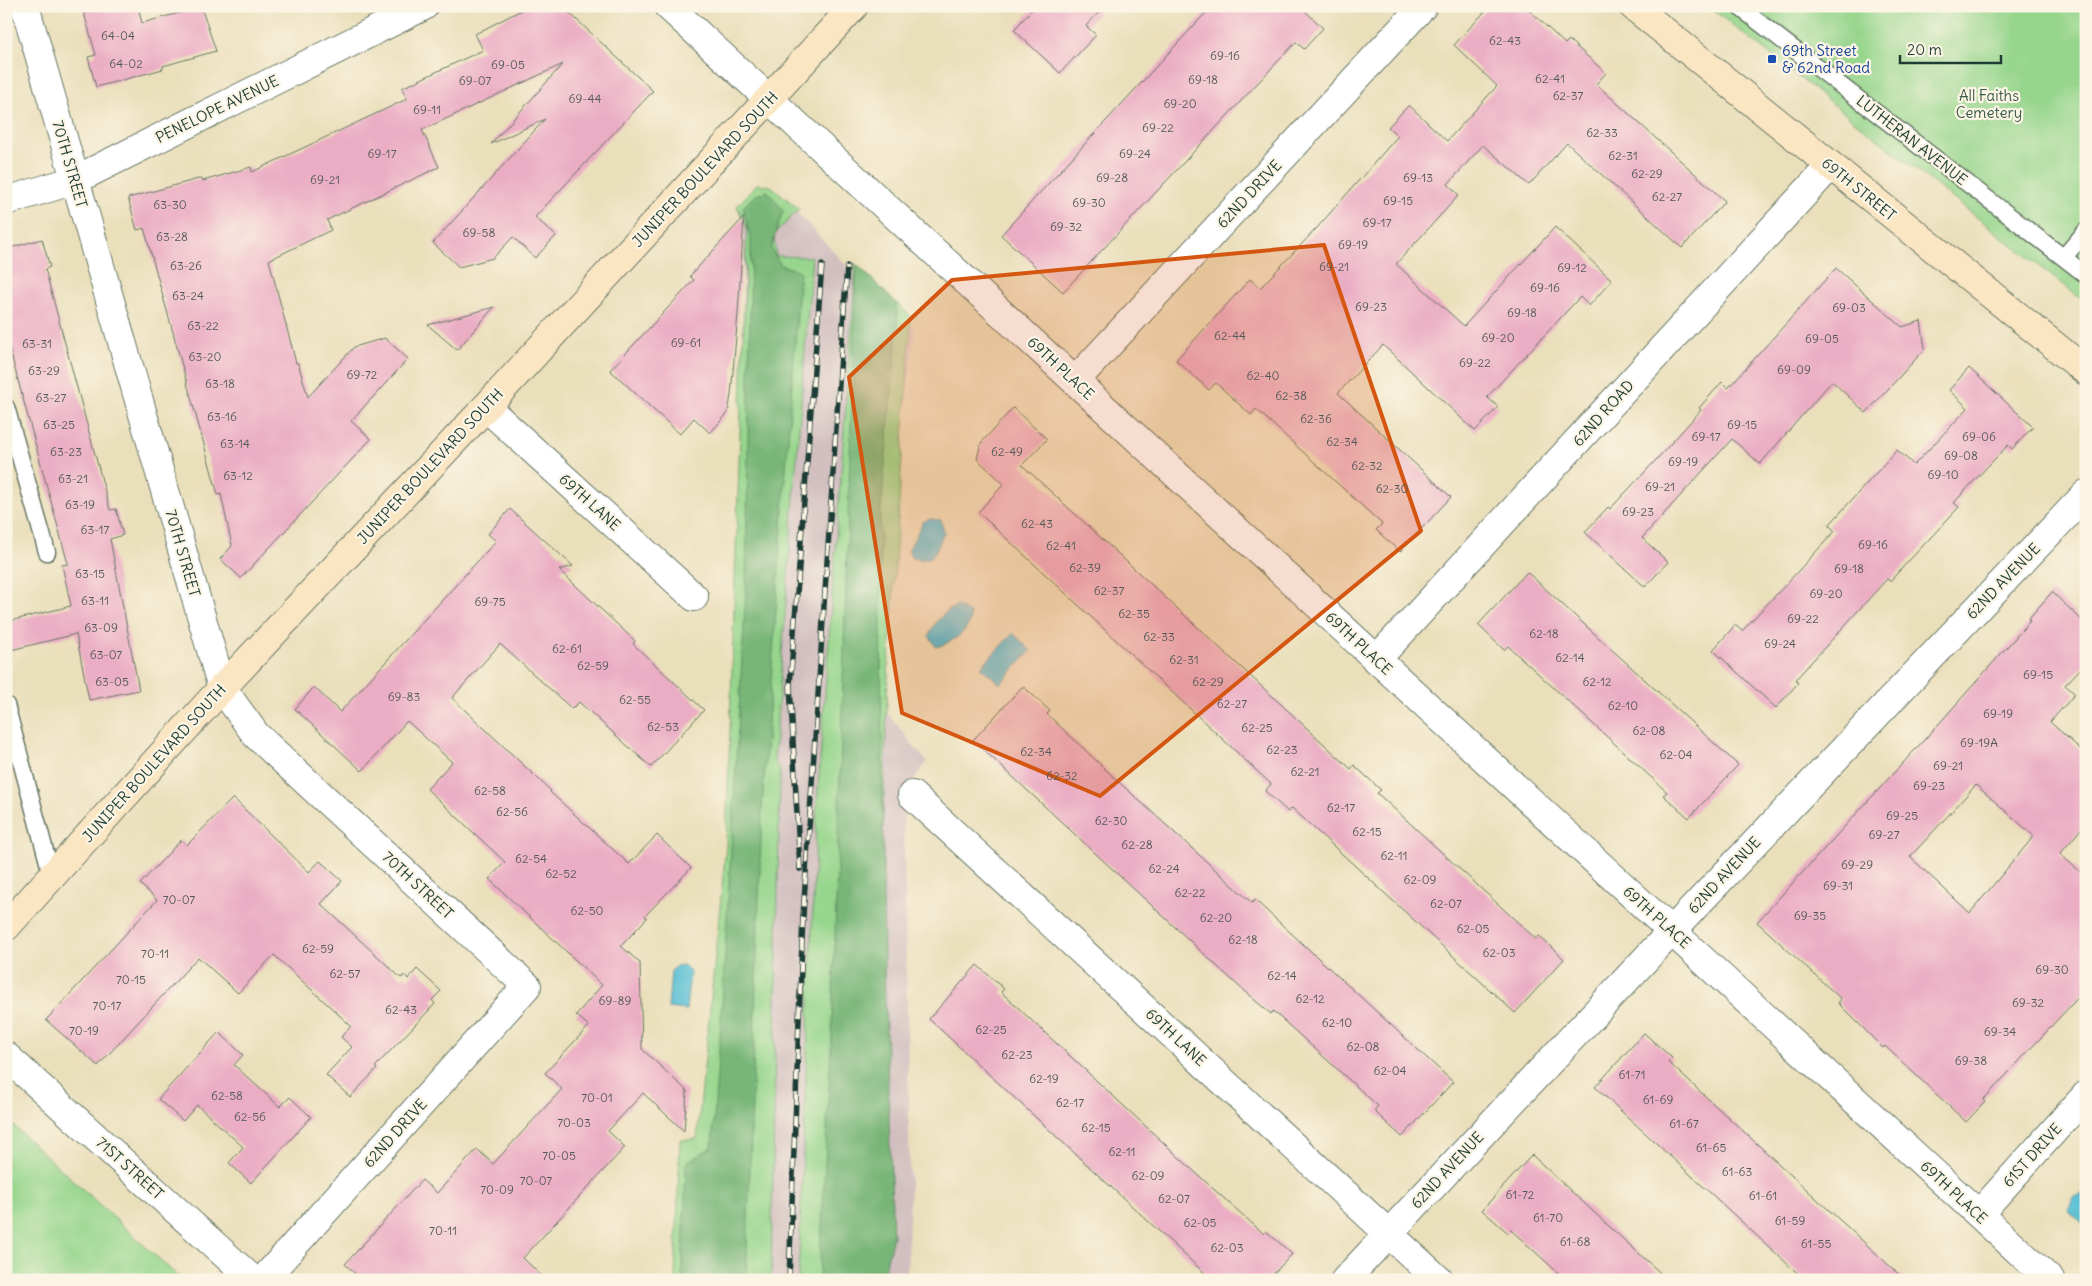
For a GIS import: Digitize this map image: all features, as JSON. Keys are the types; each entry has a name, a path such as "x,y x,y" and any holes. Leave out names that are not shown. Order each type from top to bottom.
{"street":[{"name":"70TH STREET","path":"25,6 222,688 256,735 527,986"},
{"name":"PENELOPE AVENUE","path":"6,201 75,180 424,6"},
{"name":"69TH PLACE","path":"668,6 2050,1280"},
{"name":"JUNIPER BOULEVARD SOUTH","path":"6,927 222,688 486,407 770,100 854,6"},
{"name":"62ND DRIVE","path":"1075,381 1422,6"},
{"name":"69TH STREET","path":"1633,6 2086,371"},
{"name":"62ND ROAD","path":"1376,660 1830,166"},
{"name":"69TH LANE","path":"486,407 694,597"},
{"name":"62ND AVENUE","path":"1345,1280 1388,1232 2086,494"},
{"name":"69TH LANE","path":"912,795 1439,1280"},
{"name":"62ND DRIVE","path":"262,1280 527,986"},
{"name":"71ST STREET","path":"6,1056 253,1280"},
{"name":"61ST DRIVE","path":"1978,1214 2086,1095"}],"lane":[{"name":"LUTHERAN AVENUE","path":"1738,6 2086,275"},
{"path":"2064,257 2086,231"},
{"path":"6,407 47,552"},
{"path":"6,705 52,877"}],"highlighted area":[{"path":"1324,245 1421,531 1100,796 902,713 849,377 952,280"}],"shaded area":[{"path":"778,192 847,266 915,330 870,692 927,762 903,794 910,1187 907,1280 699,1280 703,1241 714,963 735,829 744,223"}],"green space":[{"name":"All Faiths Cemetery","path":"1708,6 2086,6 2086,303"},
{"path":"757,184 771,186 799,209 774,235 776,256 812,257 774,761 780,770 771,1280 675,1280 680,1140 697,1139 726,846 747,228 737,206"},
{"path":"767,191 783,210 771,249 781,265 800,271 762,808 746,1280 682,1280 686,1163 712,1147 746,590 751,240 743,207 754,196"},
{"path":"856,264 911,317 888,673 868,1280 798,1280 817,802"},
{"path":"856,264 896,303 898,323 880,519 884,968 893,1237 882,1280 819,1280 832,1030"},
{"path":"6,1119 182,1280 6,1280"}],"water":[{"path":"930,519 941,520 944,533 930,557 925,559 912,558 908,551 923,522"},
{"path":"957,606 970,613 968,625 960,635 936,647 929,635 931,631 944,614"},
{"path":"1013,633 1031,651 1000,684 981,667"},
{"path":"683,965 690,972 686,1010 668,1008 671,971 676,966"},
{"path":"2086,1193 2086,1226 2069,1211 2073,1197"}],"building":[{"path":"82,6 138,6 142,23 201,7 216,51 163,66 163,69 96,87 88,57 96,55"},
{"path":"529,6 562,6 653,91 535,217 556,236 535,258 513,237 493,258 459,267 433,243 545,119 491,144 563,64 422,130 439,167 327,220 331,230 269,260 296,363 298,363 308,397 354,347 385,338 408,359 351,421 371,439 241,578 220,559 232,546 221,494 218,495 144,228 137,230 128,198 202,178 203,181 251,167 252,172 407,99 402,88 483,50 475,34"},
{"path":"1035,6 1105,6 1086,26 1096,35 1060,73 1014,30"},
{"path":"1212,6 1300,6 1323,28 1304,49 1296,42 1063,292 1001,235"},
{"path":"1490,6 1525,6 1565,44 1569,40 1606,73 1596,84 1725,201 1682,248 1567,143 1529,185 1483,145 1448,184 1459,195 1396,264 1464,326 1555,227 1612,280 1589,306 1580,297 1487,397 1498,407 1475,431 1383,345 1338,393 1451,497 1400,552 1376,530 1382,524 1256,409 1251,415 1216,383 1209,390 1176,360 1250,279 1260,288 1316,229 1398,136 1388,127 1409,105 1447,141 1497,86 1454,45"},
{"path":"744,217 738,313 728,413 710,433 694,418 680,434 610,370 694,280 690,276"},
{"path":"42,239 50,267 45,269 110,510 116,509 123,535 110,539 139,690 89,700 76,634 11,650 6,628 6,622 71,606 62,565 68,564 6,336 6,249"},
{"path":"1836,268 1902,327 1921,321 1925,349 1866,413 1832,381 1760,464 1732,439 1642,538 1668,562 1645,587 1585,532 1608,507 1610,509 1656,460 1701,410 1699,408 1722,382 1728,388"},
{"path":"494,307 457,350 428,325"},
{"path":"1969,368 2033,427 2012,449 2008,445 1972,483 1954,503 1959,507 1890,581 1887,579 1795,680 1798,683 1776,708 1713,650 1735,625 1742,631 1835,531 1829,525 1897,450 1914,465 1968,408 1949,390"},
{"path":"1013,408 1047,439 1022,465 1351,769 1354,765 1381,790 1377,793 1536,939 1539,936 1564,959 1515,1013 1292,808 1288,812 1265,791 1271,784 978,512 1004,484 977,459 981,443"},
{"path":"510,509 573,566 559,570 635,641 633,644 704,710 651,767 579,702 572,709 500,644 452,698 550,792 629,864 657,835 691,868 645,916 647,918 621,946 640,963 642,1049 687,1091 684,1131 643,1093 608,1131 625,1147 523,1258 546,1280 362,1280 345,1264 422,1180 437,1193 477,1149 493,1164 562,1089 545,1073 589,1026 576,1015 602,985 489,879 505,862 427,789 452,762 407,721 362,771 295,709 314,687 340,712 496,541 488,534"},
{"path":"1527,572 1738,765 1689,818 1663,795 1667,792 1508,646 1504,650 1478,625"},
{"path":"2052,592 2086,624 2086,663 2065,685 2075,694 2050,722 2086,754 2086,823 2060,854 2086,877 2086,989 1983,1100 1985,1102 1966,1122 1885,1046 1883,1048 1838,1003 1841,999 1757,922 1936,727 2030,621 2028,619","holes":["1976,785 2034,836 1970,913 1910,857"]},
{"path":"1023,686 1050,711 1047,714 1121,784 1252,903 1255,900 1453,1082 1402,1137 1374,1111 1378,1106 1273,1011 1271,1014 1244,991 973,740"},
{"path":"233,798 309,872 320,861 342,881 321,904 401,978 405,975 408,979 417,969 441,991 432,1000 435,1004 375,1067 377,1069 350,1097 326,1075 352,1047 341,1037 351,1026 274,955 238,993 198,957 98,1066 46,1020 157,900 140,884 181,840 187,845"},
{"path":"977,965 1004,989 1001,992 1209,1185 1264,1234 1266,1231 1292,1254 1268,1280 1212,1280 929,1019"},
{"path":"219,1032 243,1055 234,1065 280,1107 290,1097 311,1117 251,1183 229,1163 243,1147 197,1105 183,1121 158,1099"},
{"path":"1644,1033 1672,1058 1668,1062 1905,1280 1805,1280 1595,1087"},
{"path":"1532,1155 1668,1280 1566,1280 1511,1230 1508,1233 1482,1210"}],"railway":[{"path":"800,869 790,685 822,265"},
{"path":"789,1280 803,916 847,266"}],"place":[{"name":"69th Street & 62nd Road","path":"1772,59"}]}
